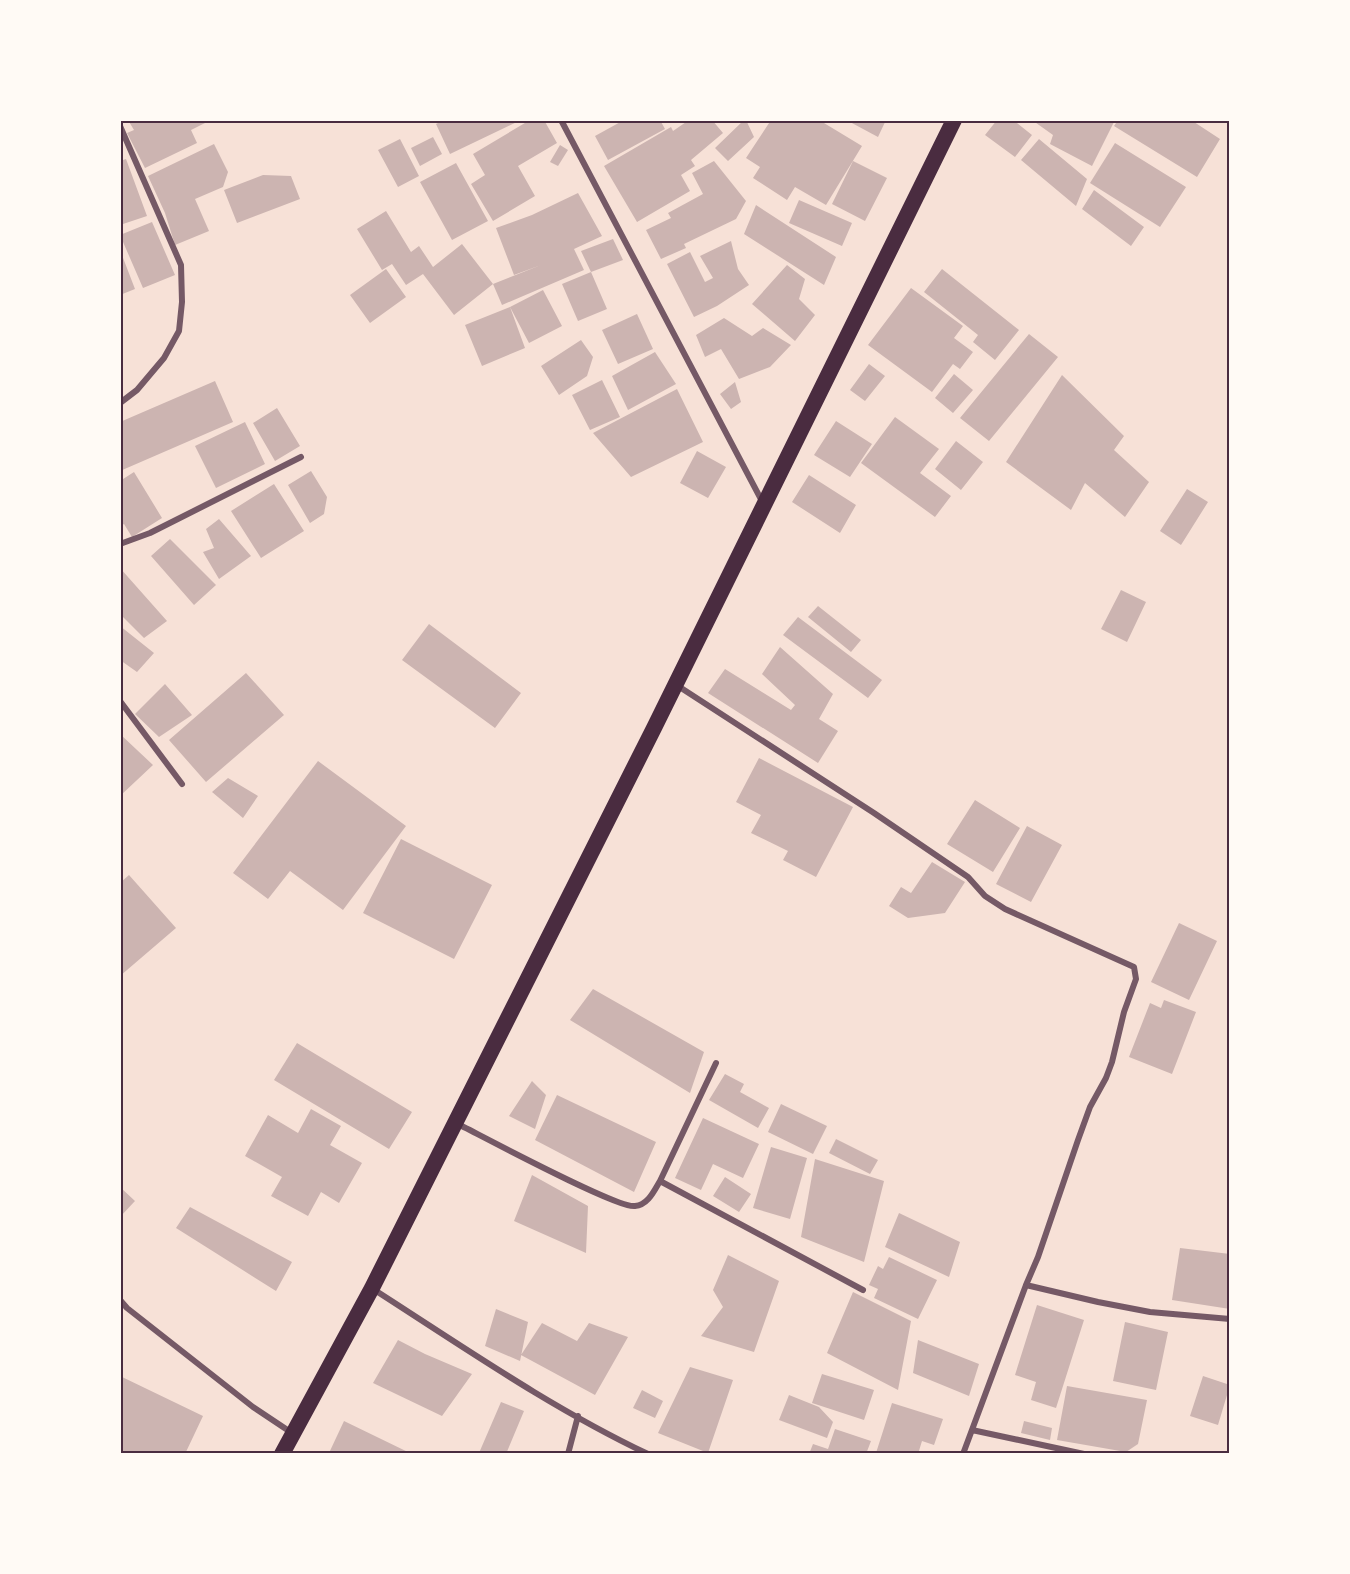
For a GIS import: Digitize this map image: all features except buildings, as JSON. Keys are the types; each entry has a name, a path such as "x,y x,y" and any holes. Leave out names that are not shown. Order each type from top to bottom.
{"highway":[{"path":"282,1454 372,1288 675,684 954,120"}],"street":[{"path":"561,120 763,503"},
{"path":"120,126 181,265 182,302 179,331 164,358 137,390 120,403"},
{"path":"120,544 150,533 301,457"},
{"path":"675,684 968,877 985,896 1005,909 1134,967 1136,979 1124,1012 1112,1062 1090,1107 1038,1257 963,1454"},
{"path":"120,701 182,784"},
{"path":"455,1123 603,1197 633,1207 646,1203 660,1181 716,1062"},
{"path":"660,1181 863,1290"},
{"path":"1026,1285 1150,1312 1230,1319"},
{"path":"372,1288 503,1372 618,1440 648,1454"},
{"path":"120,1300 253,1407 292,1433"},
{"path":"568,1454 578,1416"},
{"path":"972,1430 1084,1454"}]}
